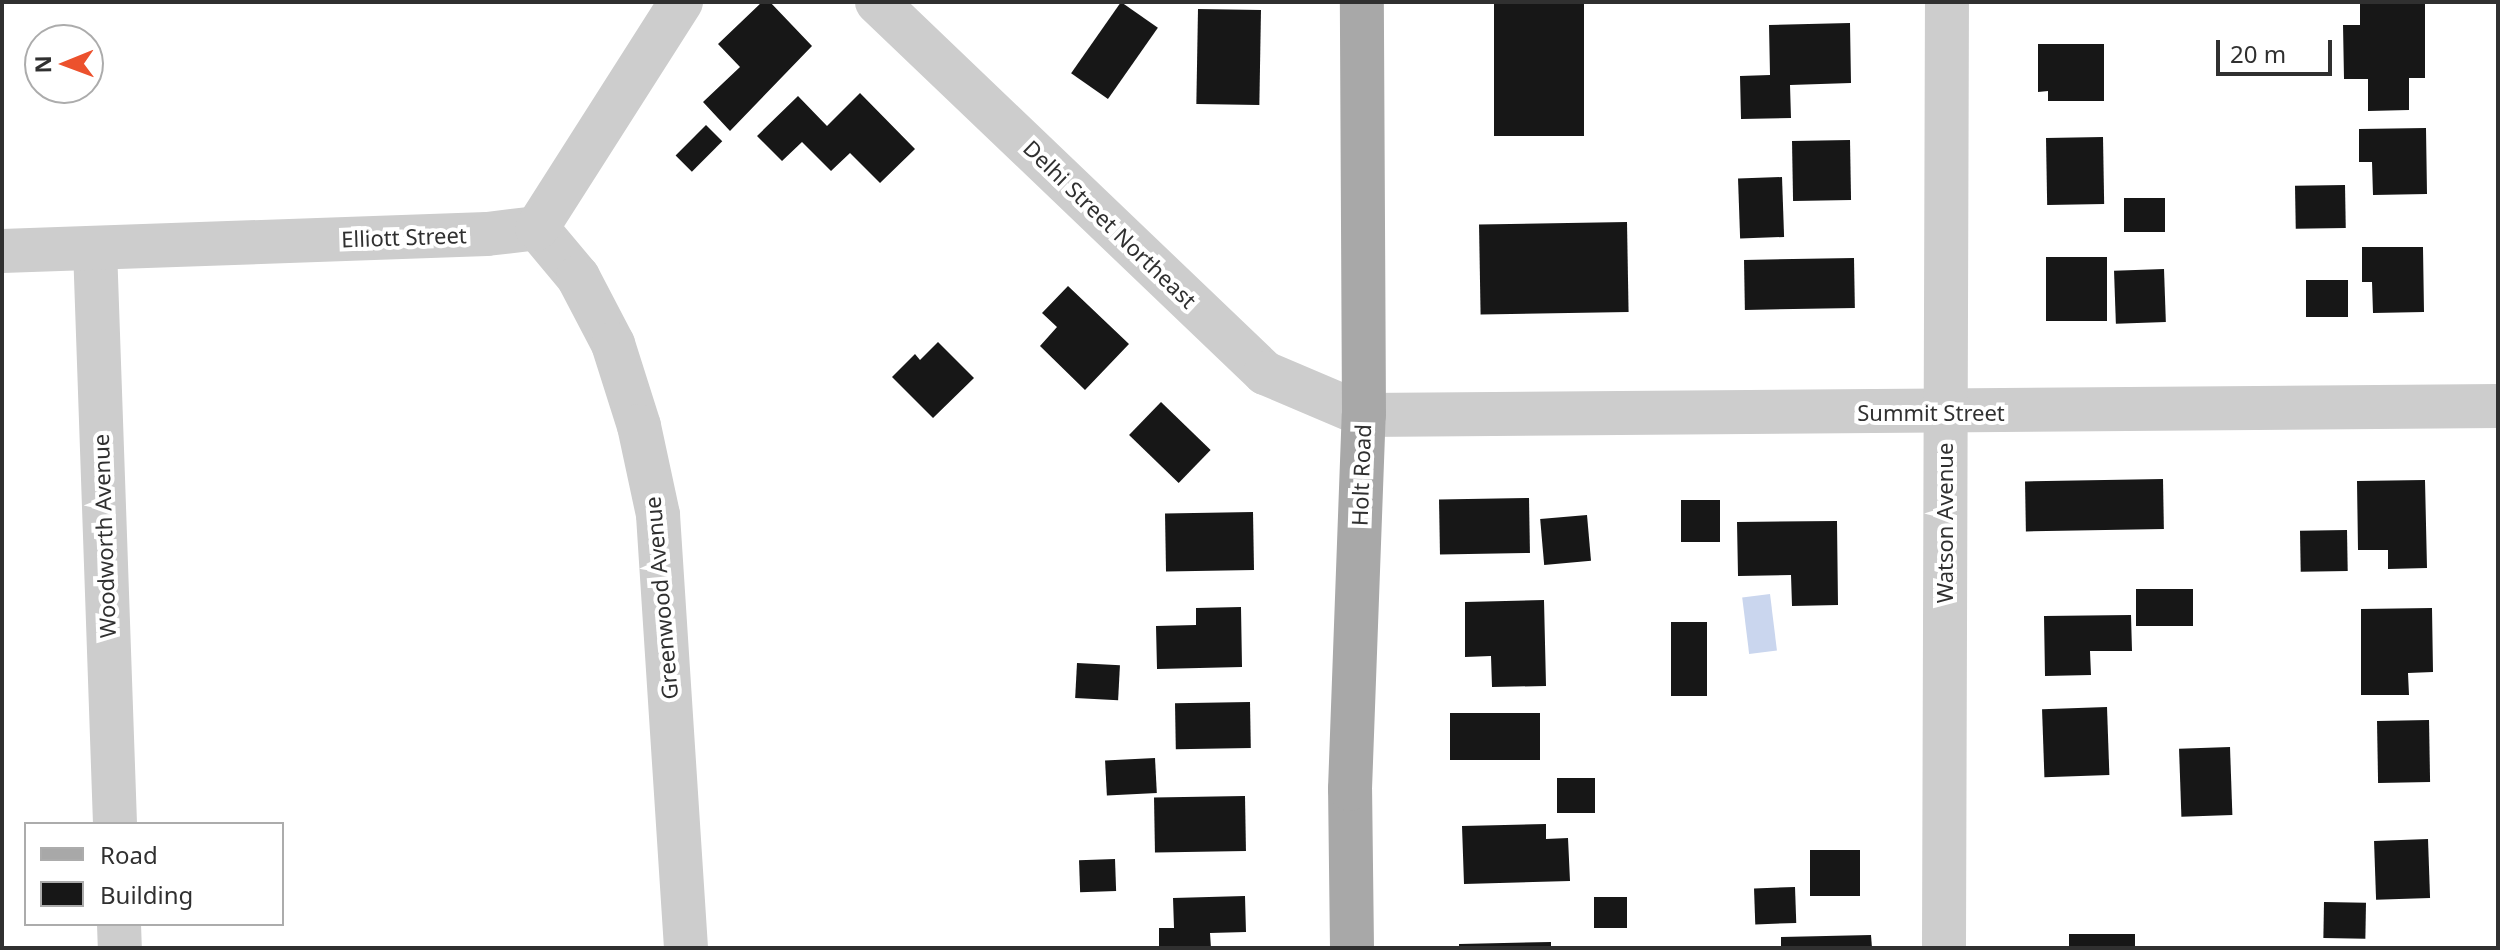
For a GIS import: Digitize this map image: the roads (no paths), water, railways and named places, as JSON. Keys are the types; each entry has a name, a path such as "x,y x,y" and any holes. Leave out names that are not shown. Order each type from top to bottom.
{"main road":[{"name":"Holt Road","path":"1352,948 1350,789 1364,415 1362,2"}],"street":[{"path":"537,228 681,2"},
{"name":"Delhi Street Northeast","path":"877,2 1265,373 1364,415"},
{"name":"Watson Avenue","path":"1944,948 1947,2"},
{"name":"Elliott Street","path":"2,251 537,228"},
{"name":"Greenwood Avenue","path":"537,228 578,277 613,344 642,441 658,515 686,948"},
{"name":"Woodworth Avenue","path":"95,248 115,822"},
{"name":"Summit Street","path":"1364,415 1946,413 2498,406"},
{"path":"119,926 120,948"}],"water":[{"path":"1770,594 1777,651 1749,654 1742,597"}]}
